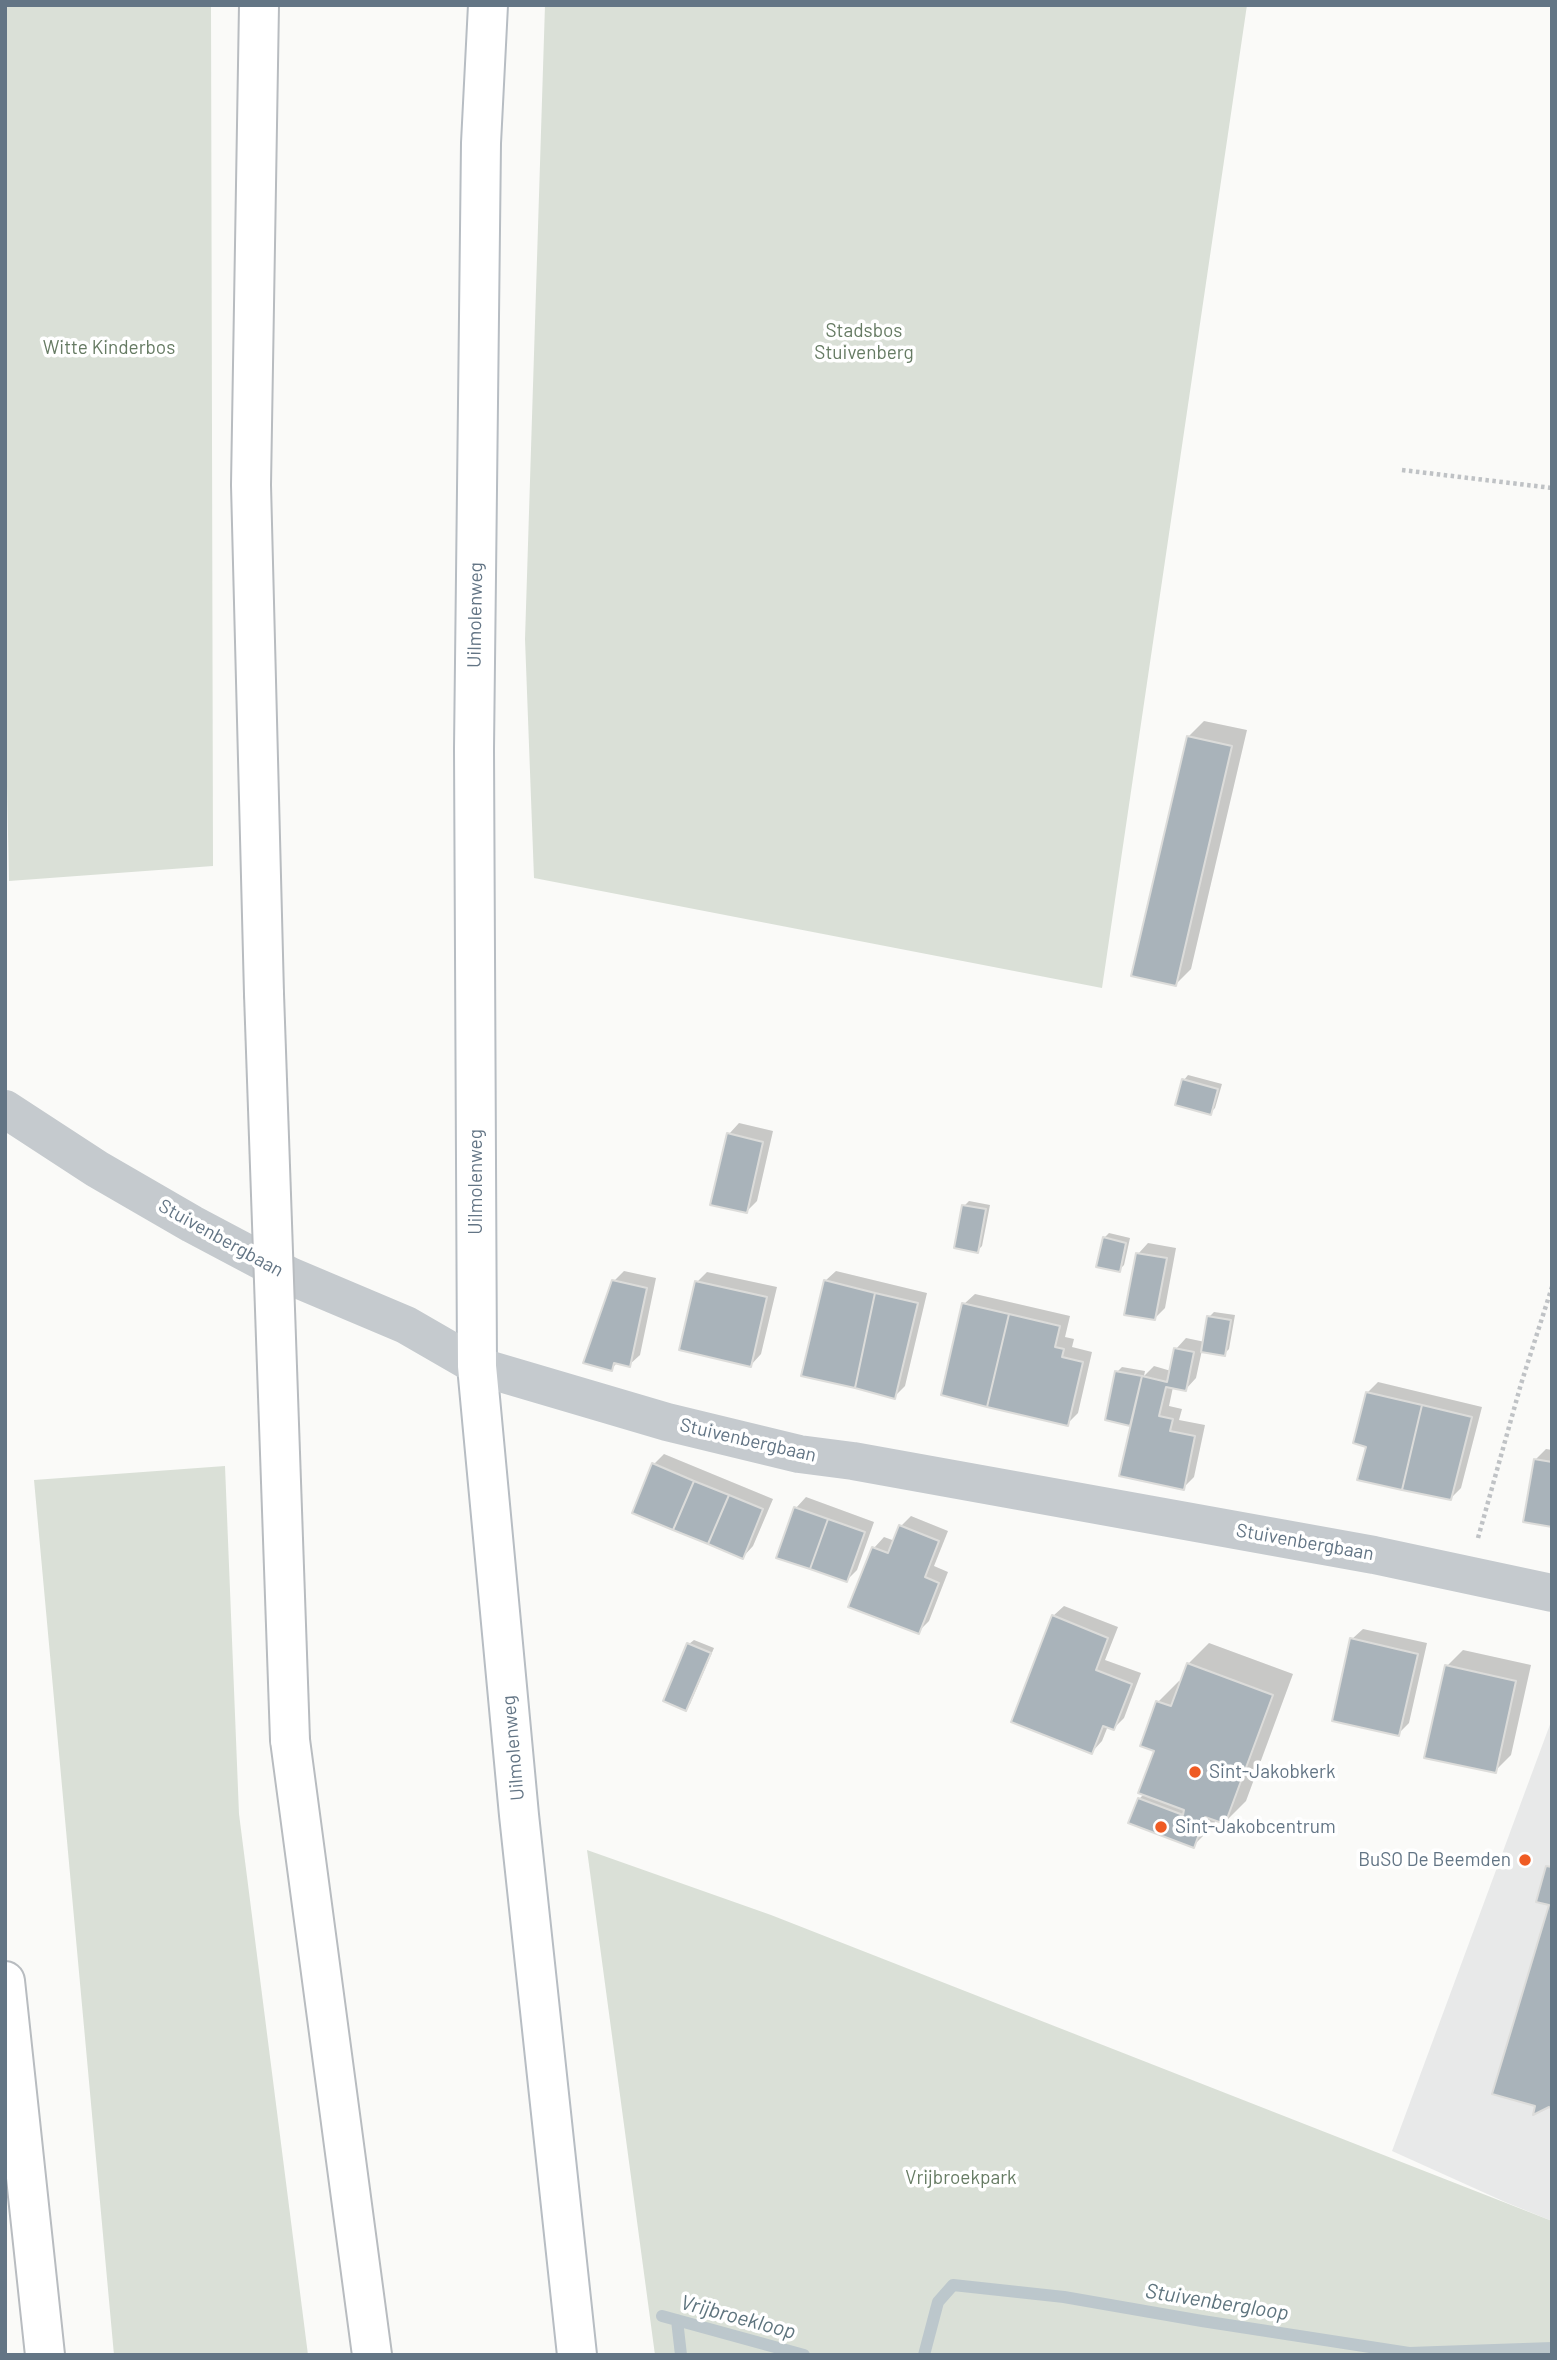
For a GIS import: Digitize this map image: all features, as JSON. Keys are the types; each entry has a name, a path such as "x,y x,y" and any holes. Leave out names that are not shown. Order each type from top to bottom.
{"main road":[{"path":"258,5 251,485 264,994 290,1740 372,2355"},
{"name":"Uilmolenweg","path":"488,5 481,143 474,748 477,1366 518,1801 577,2355"},
{"path":"5,1981 45,2355"}],"street":[{"name":"Stuivenbergbaan","path":"5,1109 97,1169 192,1224 290,1276 406,1325 477,1366 667,1422 799,1454 853,1461 1374,1555 1552,1593"}],"path":[{"path":"1402,470 1552,488"},
{"path":"1468,1575 1521,1384 1552,1287"}],"shaded area":[{"name":"BuSO De Beemden","path":"1552,1719 1552,2221 1392,2151"}],"green space":[{"name":"Witte Kinderbos","path":"5,5 211,5 213,866 9,881 5,690"},
{"name":"Stadsbos Stuivenberg","path":"545,5 1247,5 1102,988 534,878 525,639"},
{"path":"225,1466 239,1814 308,2355 114,2355 34,1480"},
{"name":"Vrijbroekpark","path":"587,1850 771,1915 1552,2221 1552,2355 655,2355"}],"building":[{"path":"1187,736 1232,746 1176,986 1131,976"},
{"path":"1182,1079 1218,1089 1211,1115 1175,1105"},
{"path":"727,1133 763,1142 747,1213 710,1205"},
{"path":"962,1205 986,1209 978,1253 954,1248"},
{"path":"1103,1237 1126,1243 1120,1272 1096,1267"},
{"path":"1136,1253 1167,1258 1155,1320 1124,1315"},
{"path":"612,1280 647,1288 630,1367 614,1363 612,1371 583,1363"},
{"path":"824,1280 875,1293 855,1388 801,1376"},
{"path":"695,1281 767,1297 751,1367 679,1350"},
{"path":"875,1293 918,1303 895,1399 855,1388"},
{"path":"962,1303 1009,1314 987,1407 941,1395"},
{"path":"1009,1314 1060,1326 1055,1347 1064,1349 1062,1357 1083,1362 1068,1426 987,1407"},
{"path":"1207,1316 1231,1320 1225,1356 1201,1352"},
{"path":"1174,1348 1194,1352 1186,1391 1166,1387 1159,1416 1173,1419 1170,1431 1195,1436 1184,1490 1119,1476 1142,1376 1167,1382"},
{"path":"1115,1371 1142,1376 1130,1426 1105,1420"},
{"path":"1366,1392 1422,1405 1402,1490 1357,1480 1366,1447 1353,1443"},
{"path":"1422,1405 1472,1417 1451,1500 1402,1490"},
{"path":"1534,1459 1552,1462 1552,1527 1523,1522"},
{"path":"652,1463 694,1481 673,1530 632,1513"},
{"path":"694,1481 729,1495 708,1544 673,1530"},
{"path":"729,1495 763,1509 743,1559 708,1544"},
{"path":"794,1507 828,1519 810,1569 776,1558"},
{"path":"828,1519 865,1532 847,1582 810,1569"},
{"path":"899,1525 939,1541 925,1577 939,1583 919,1634 848,1607 872,1547 888,1553"},
{"path":"1052,1615 1108,1638 1096,1670 1132,1684 1114,1730 1103,1726 1092,1754 1011,1722"},
{"path":"1350,1638 1418,1654 1399,1736 1332,1721"},
{"path":"687,1643 711,1653 686,1711 663,1701"},
{"name":"Sint-Jakobkerk","path":"1187,1663 1273,1695 1225,1824 1205,1817 1194,1848 1128,1823 1138,1798 1183,1815 1184,1810 1138,1793 1154,1751 1140,1746 1156,1701 1171,1706"},
{"path":"1445,1665 1516,1681 1496,1773 1424,1758"},
{"path":"1546,1866 1552,1867 1552,2109 1549,2107 1533,2115 1535,2106 1492,2094 1549,1905 1536,1902"}],"waterway":[{"name":"Stuivenbergloop","path":"924,2355 938,2302 953,2285 1064,2297 1409,2353 1552,2348"},
{"name":"Vrijbroekloop","path":"662,2316 804,2355"},
{"path":"677,2320 681,2355"}],"place":[{"name":"Sint-Jakobkerk","path":"1195,1772"},
{"name":"Sint-Jakobcentrum","path":"1161,1827"},
{"name":"BuSO De Beemden","path":"1525,1860"}]}
